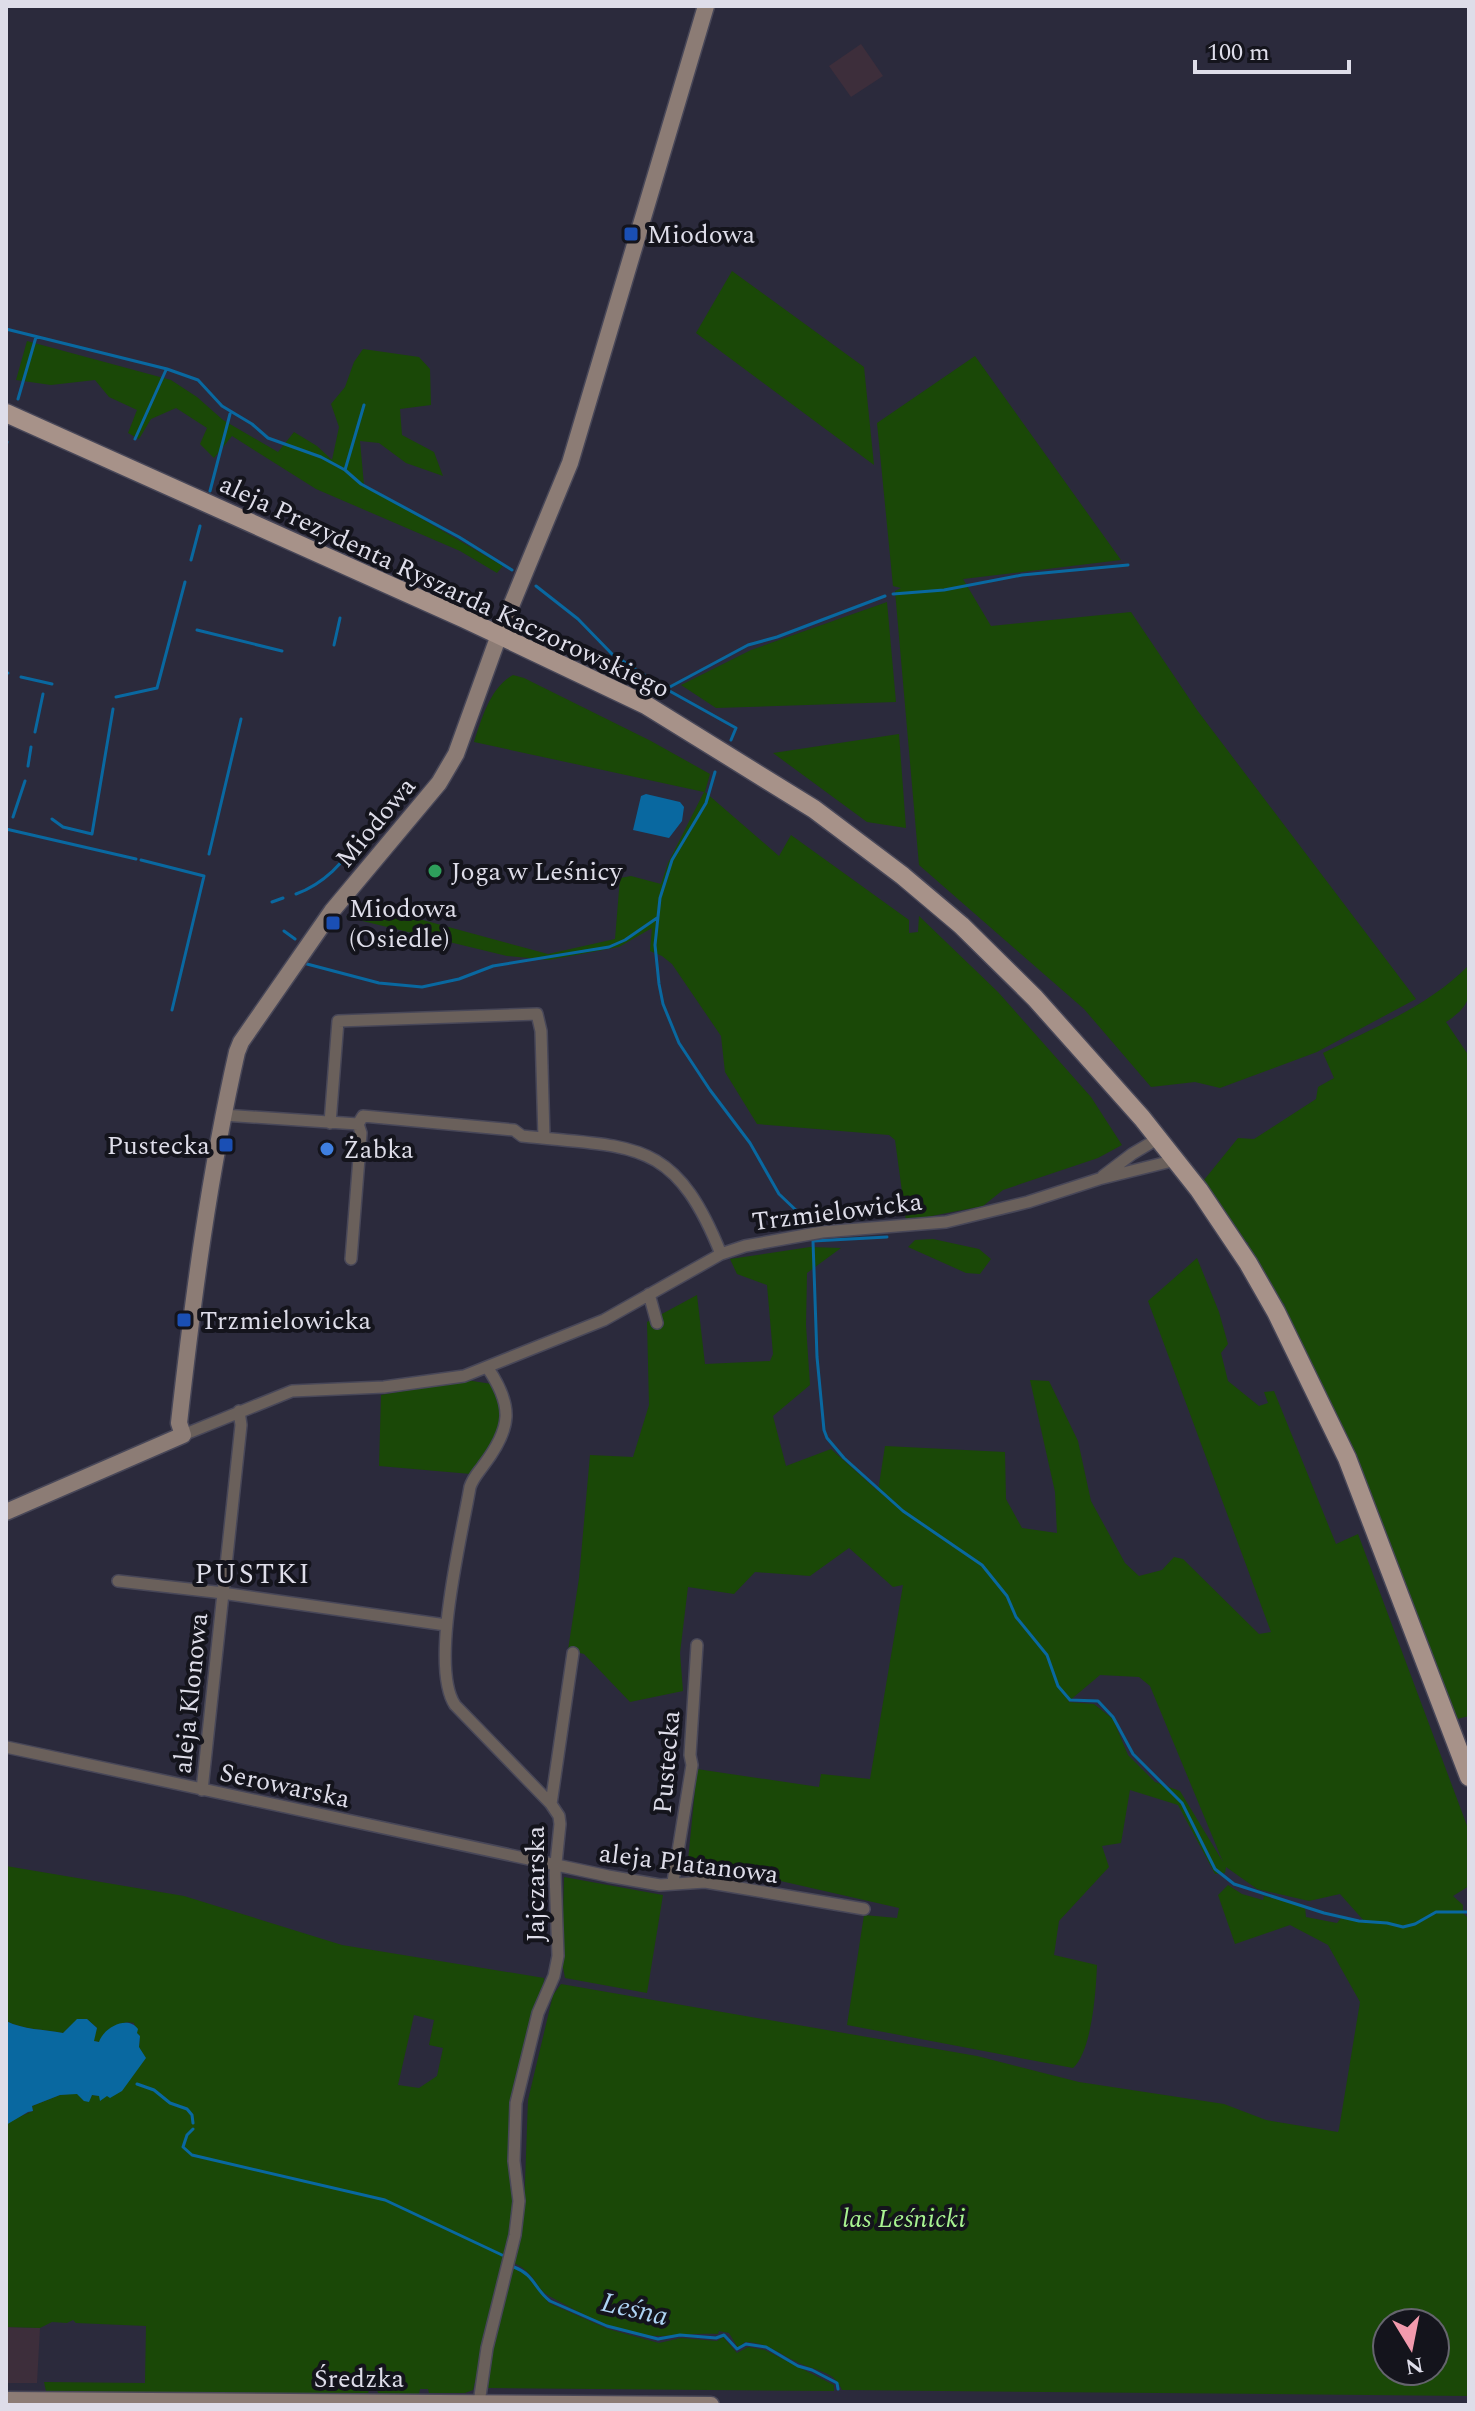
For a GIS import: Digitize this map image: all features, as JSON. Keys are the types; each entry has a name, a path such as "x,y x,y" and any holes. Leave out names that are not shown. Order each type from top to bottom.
{"main road":[{"name":"aleja Prezydenta Ryszarda Kaczorowskiego","path":"6,413 578,671 666,716 814,809 903,876 961,925 1035,998 1159,1138 1248,1263 1276,1312 1347,1458 1469,1777"}],"street":[{"name":"Miodowa","path":"183,1435 179,1423 209,1192 241,1042 332,911 439,783 456,754 499,635 570,463 706,6"},
{"path":"330,1123 338,1021 537,1014 541,1031 544,1138"},
{"path":"223,1115 358,1124"},
{"path":"358,1124 363,1116 514,1130 522,1136 618,1145 645,1153 678,1177 691,1192 721,1254"},
{"path":"351,1259 361,1133 358,1124"},
{"name":"Trzmielowicka","path":"1099,1179 1159,1138"},
{"name":"Trzmielowicka","path":"6,1512 292,1391 426,1383 464,1376 604,1320 721,1254 745,1246 822,1232 946,1222 1176,1160"},
{"path":"649,1294 657,1323"},
{"name":"Jajczarska","path":"479,2404 487,2348 515,2235 519,2201 514,2161 516,2103 538,2013 554,1976 558,1956 556,1866 560,1824 551,1804 455,1705 445,1685 446,1625 470,1487 505,1430 507,1417 506,1399 487,1367"},
{"name":"aleja Klonowa","path":"202,1790 241,1425 239,1411"},
{"path":"118,1581 446,1625"},
{"name":"Pustecka","path":"673,1882 692,1765 690,1755 697,1645"},
{"path":"551,1804 573,1653"},
{"name":"Serowarska","path":"6,1747 556,1866"},
{"name":"aleja Platanowa","path":"556,1866 660,1885 705,1882 864,1909"},
{"name":"Średzka","path":"6,2400 711,2405"}],"shaded area":[{"path":"861,44 883,76 851,97 829,66"},
{"path":"6,2327 40,2328 37,2383 6,2383"}],"green space":[{"path":"732,271 864,367 874,465 696,333"},
{"path":"27,341 171,380 223,420 278,452 294,432 332,460 339,427 331,404 345,387 354,362 363,349 419,357 430,369 431,405 400,409 402,435 434,452 443,476 406,463 379,443 360,441 364,485 503,566 497,573 460,551 316,489 232,436 214,458 200,444 207,428 176,408 151,419 139,439 128,433 137,410 109,397 95,380 51,385 16,380"},
{"path":"975,356 1121,560 963,579 991,626 1131,612 1197,710 1416,999 1317,1052 1220,1088 1195,1082 1151,1087 1084,1009 919,865 895,591 901,588 893,586 877,423"},
{"path":"887,602 896,702 716,708 681,685 751,650"},
{"path":"513,675 651,741 710,774 705,792 779,856 791,835 909,920 909,933 918,932 919,916 998,992 1091,1097 1122,1145 1098,1158 1003,1190 983,1206 906,1221 895,1140 889,1135 757,1124 725,1072 721,1036 672,964 650,951 652,928 619,947 549,960 507,956 346,917 364,904 548,954 615,939 620,878 631,876 661,884 668,863 704,792 474,742 493,696"},
{"path":"899,734 906,828 867,822 773,753"},
{"path":"1469,965 1466,1004 1446,1022 1469,1056 1469,1716 1457,1719 1389,1538 1346,1441 1348,1438 1345,1438 1299,1344 1301,1342 1283,1306 1285,1304 1247,1245 1249,1243 1204,1180 1238,1138 1254,1139 1316,1099 1318,1087 1334,1078 1323,1053 1418,1004"},
{"path":"933,1239 979,1249 991,1259 980,1274 966,1273 908,1247 915,1240"},
{"name":"las Leśnicki","path":"810,1247 841,1248 807,1273 810,1385 773,1416 786,1466 831,1449 878,1491 885,1446 1005,1452 1006,1499 1022,1528 1057,1533 1055,1492 1030,1380 1049,1381 1078,1441 1091,1501 1125,1563 1139,1576 1162,1570 1174,1557 1183,1559 1259,1634 1271,1632 1148,1301 1197,1258 1228,1344 1221,1353 1228,1381 1259,1406 1268,1403 1264,1392 1274,1391 1336,1544 1358,1534 1469,1831 1469,1886 1453,1896 1463,1905 1463,1913 1469,1919 1469,2396 842,2390 830,2375 767,2347 745,2342 738,2348 729,2333 719,2331 718,2334 662,2336 618,2329 545,2293 527,2272 514,2263 524,2209 528,2100 553,1995 561,1984 977,2056 1079,2082 1224,2104 1266,2120 1338,2132 1339,2129 1360,2002 1328,1945 1290,1925 1235,1944 1218,1895 1228,1885 1242,1894 1263,1900 1264,1896 1305,1907 1306,1917 1337,1923 1341,1918 1365,1922 1340,1894 1309,1901 1257,1889 1226,1867 1225,1873 1215,1874 1178,1805 1130,1790 1121,1843 1102,1846 1109,1867 1059,1921 1054,1955 1097,1965 1089,2035 1073,2068 847,2025 864,1915 897,1918 899,1908 746,1873 744,1880 698,1872 688,1861 697,1769 819,1787 821,1774 870,1779 903,1585 893,1587 849,1548 810,1576 755,1572 734,1594 688,1587 680,1653 683,1691 630,1702 584,1654 568,1650 579,1578 590,1455 633,1457 649,1405 647,1322 697,1295 705,1364 770,1361 773,1354 767,1285 737,1274 730,1259","holes":["1100,1675 1139,1677 1150,1686 1223,1862 1180,1791 1155,1782 1128,1755 1113,1719 1094,1704 1068,1702"]},
{"path":"466,1380 492,1384 499,1395 501,1407 497,1431 471,1474 379,1466 381,1395"},
{"path":"6,1866 184,1896 342,1945 544,1978 543,1996 525,2040 517,2077 516,2203 512,2235 473,2390 465,2393 429,2393 428,2389 420,2389 419,2394 379,2394 373,2384 368,2394 46,2391 44,2382 145,2383 146,2326 76,2323 73,2320 67,2323 52,2322 40,2328 6,2327 7,2122 33,2111 32,2106 60,2095 77,2093 84,2101 89,2101 92,2095 102,2096 118,2091 145,2058 139,2047 140,2036 134,2023 119,2025 99,2042 93,2041 97,2028 87,2019 77,2020 63,2033 27,2028 6,2021","holes":["414,2015 434,2020 429,2045 443,2048 437,2076 419,2088 398,2085"]},
{"path":"564,1877 663,1895 647,1993 565,1978 562,1962"},
{"path":"513,2268 526,2275 549,2303 608,2329 659,2343 681,2338 717,2341 723,2337 737,2353 748,2347 765,2350 834,2385 834,2391 487,2388 495,2332"}],"water":[{"path":"646,794 680,802 684,807 682,821 669,838 633,830 641,796"},
{"path":"77,2019 87,2019 97,2028 94,2041 99,2042 106,2032 117,2025 134,2025 140,2036 139,2047 146,2058 122,2091 110,2098 107,2096 100,2101 99,2096 92,2095 89,2102 77,2094 60,2095 32,2106 33,2111 6,2125 6,2021 27,2028 63,2033"}],"waterway":[{"path":"6,329 167,369 198,380 222,406 268,438 321,457 345,470 361,484 459,537 512,570"},
{"path":"18,399 36,337"},
{"path":"135,439 166,370"},
{"path":"345,470 364,405"},
{"path":"210,491 230,414"},
{"path":"6,446 7,442"},
{"path":"191,560 200,526"},
{"path":"893,594 944,590 1022,575 1128,565"},
{"path":"116,697 157,688 185,582"},
{"path":"536,586 578,619 612,654 736,728 731,740"},
{"path":"666,689 748,645 885,596"},
{"path":"334,645 340,618"},
{"path":"197,630 282,651"},
{"path":"21,677 52,684"},
{"path":"35,732 43,694"},
{"path":"52,819 63,827 92,834 113,709"},
{"path":"209,854 241,719"},
{"path":"28,766 31,747"},
{"path":"715,772 706,803 672,860 660,898 655,945 659,984 663,1004 679,1043 750,1143 779,1194 800,1214"},
{"path":"13,817 25,781"},
{"path":"6,829 136,859"},
{"path":"296,894 315,885 332,871 347,855 356,836"},
{"path":"141,860 204,876 172,1010"},
{"path":"272,902 283,898"},
{"path":"307,964 379,983 422,987 459,979 493,966 609,947 657,918"},
{"path":"284,931 295,939"},
{"path":"807,1219 812,1228"},
{"path":"887,1237 813,1241 817,1357 824,1430 844,1458 903,1511 982,1565 1007,1596 1016,1617 1047,1655 1058,1686 1070,1700 1098,1701 1113,1717 1133,1754 1182,1803 1215,1869 1234,1884 1324,1913 1403,1927 1436,1912 1469,1912"},
{"name":"Leśna","path":"137,2084 187,2109 193,2123"},
{"name":"Leśna","path":"193,2129 183,2147 192,2155 385,2200 502,2255"},
{"name":"Leśna","path":"514,2267 526,2274 550,2301 607,2326 658,2339 680,2335 716,2338 724,2335 737,2349 746,2344 766,2347 798,2366 837,2383 838,2389"}],"place":[{"name":"Miodowa","path":"631,234"},
{"name":"Joga w Leśnicy","path":"435,871"},
{"name":"Miodowa (Osiedle)","path":"333,923"},
{"name":"Pustecka","path":"226,1145"},
{"name":"Żabka","path":"327,1149"},
{"name":"Trzmielowicka","path":"184,1320"}],"district":[{"name":"PUSTKI","path":"253,1573"}]}
